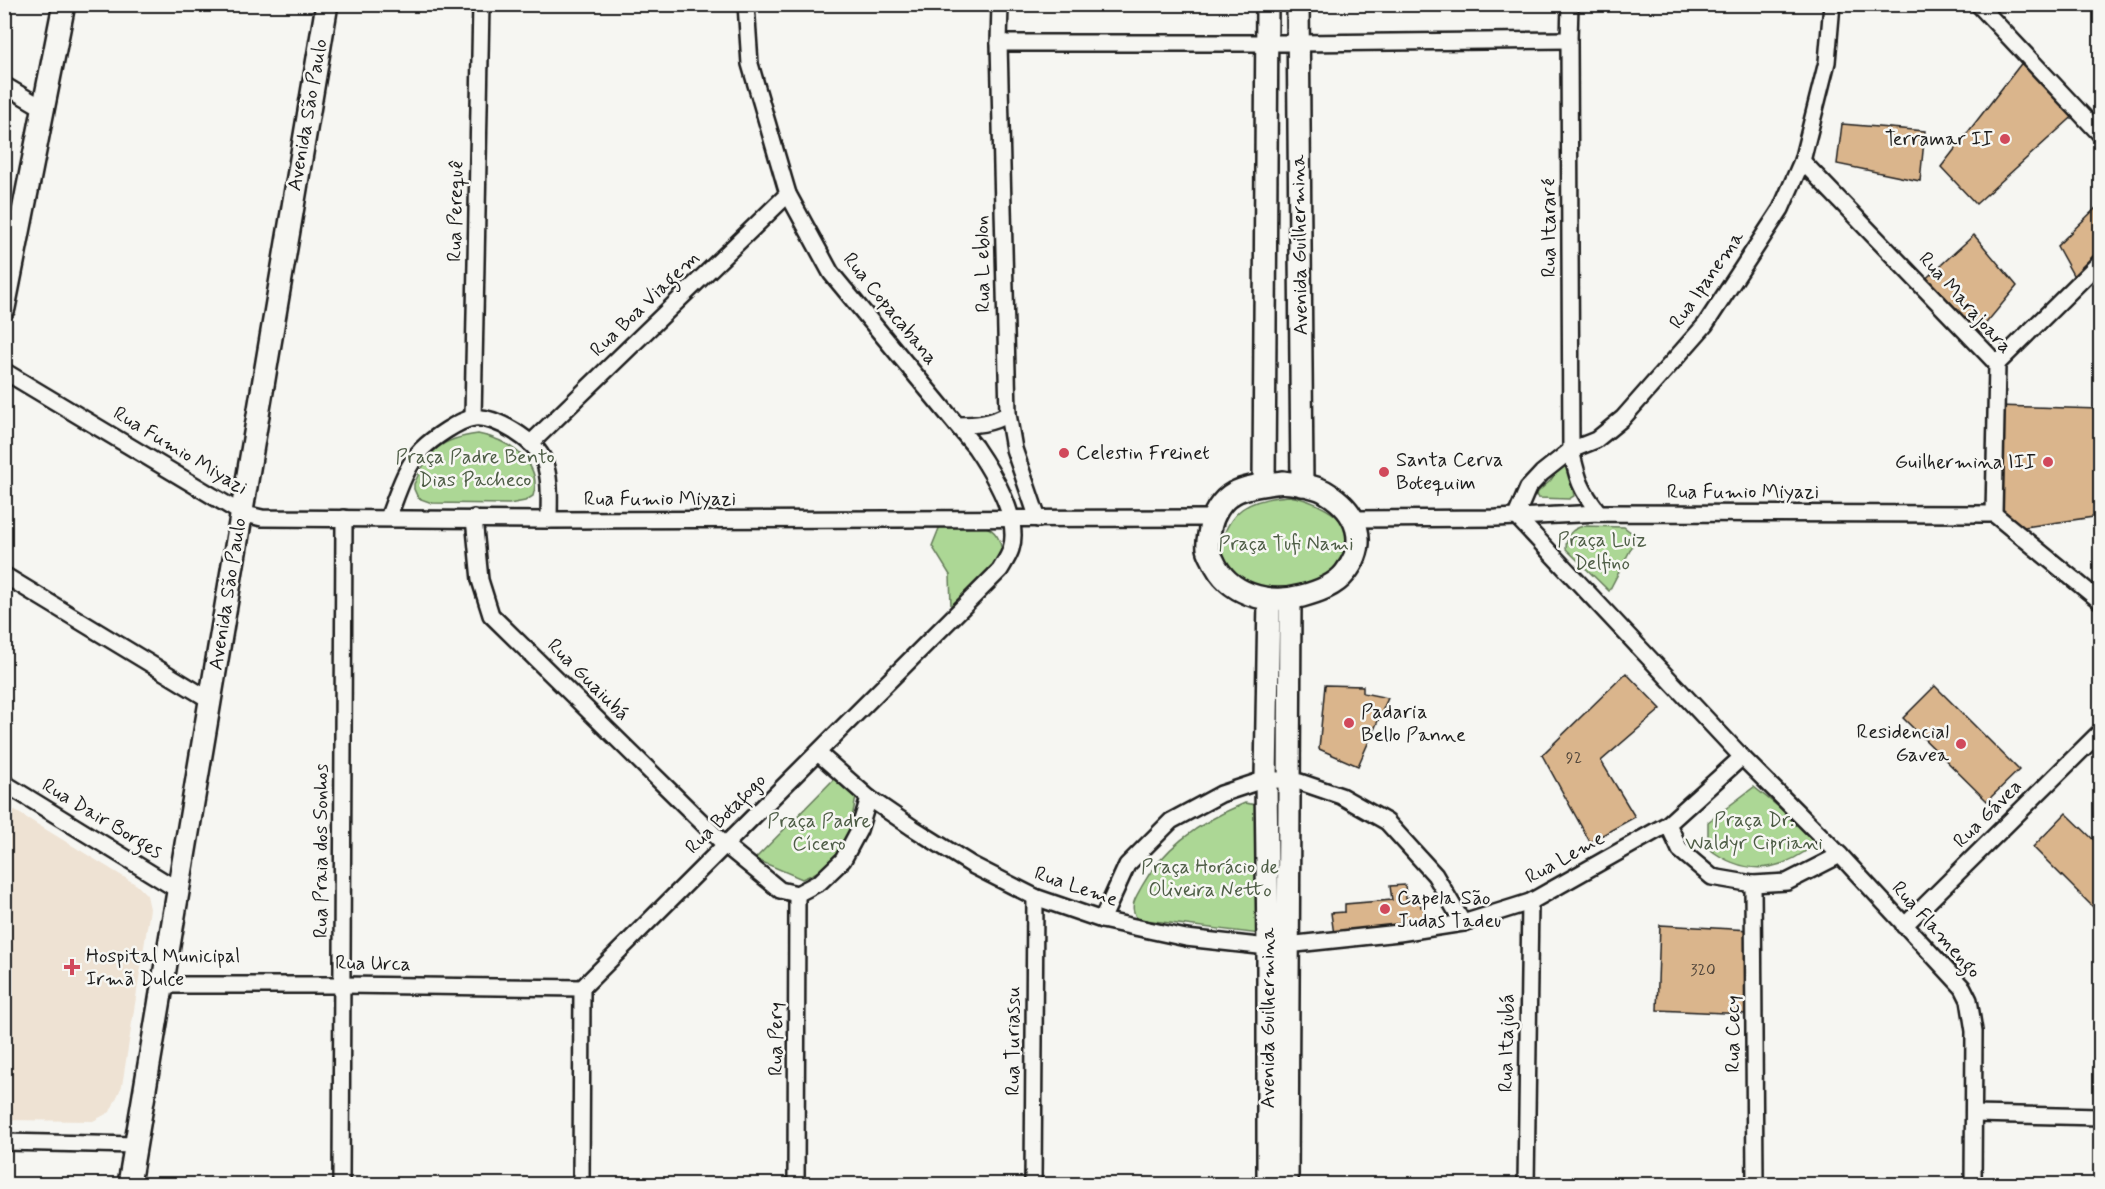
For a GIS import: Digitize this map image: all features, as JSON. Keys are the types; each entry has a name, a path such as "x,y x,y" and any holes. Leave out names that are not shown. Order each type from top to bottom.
{"street":[{"path":"4,308 64,4"},
{"name":"Avenida São Paulo","path":"129,1185 327,4"},
{"name":"Rua Perequê","path":"473,418 481,4"},
{"name":"Rua Copacabana","path":"746,4 750,64 788,194 831,273 975,447 988,466 1012,518"},
{"name":"Rua L eblon","path":"1000,4 1008,414 1014,449 1038,519"},
{"name":"Avenida Guilhermina","path":"1264,484 1267,4"},
{"name":"Avenida Guilhermina","path":"1298,4 1302,485"},
{"name":"Rua Itararé","path":"1570,4 1571,450 1583,494 1599,513"},
{"name":"Rua Ipanema","path":"1516,516 1528,488 1542,473 1571,450 1596,440 1623,418 1705,325 1781,209 1802,161 1827,62 1832,4"},
{"path":"1978,4 2100,134"},
{"path":"999,43 1298,44 1569,40"},
{"path":"4,86 43,108"},
{"name":"Rua Marajoara","path":"1802,161 1997,364 1994,514"},
{"name":"Rua Boa Viagem","path":"531,443 788,194"},
{"path":"1997,364 2100,262"},
{"name":"Rua Fumio Miyazi","path":"4,371 241,513 262,518 549,520 1212,518"},
{"path":"957,425 988,424 1008,414"},
{"path":"388,518 402,480 422,449 456,424 473,418 495,422 511,430 531,443 543,459 549,479 549,520"},
{"path":"1283,482 1302,485 1326,492 1355,519 1358,544 1352,565 1341,578 1318,592 1290,599 1255,597 1234,587 1217,568 1208,548 1212,518 1221,504 1234,492 1264,484 1283,482"},
{"name":"Rua Fumio Miyazi","path":"1355,519 1599,513 1994,514"},
{"path":"1994,514 2100,601"},
{"path":"1516,516 1742,757"},
{"name":"Rua Praia dos Sonhos","path":"340,1185 344,518"},
{"name":"Rua Guaiubá","path":"474,518 480,580 491,615 725,844"},
{"name":"Rua Botafogo","path":"582,988 1000,570 1012,548 1012,518"},
{"path":"4,575 210,700"},
{"name":"Avenida Guilhermina","path":"1269,599 1266,779 1278,945 1287,1185"},
{"name":"Avenida Guilhermina","path":"1268,1185 1278,945 1290,781 1290,599"},
{"name":"Rua Gávea","path":"1904,926 2100,732"},
{"name":"Rua Leme","path":"818,753 868,798 972,865 1035,897 1102,920 1186,938 1278,945 1399,933 1463,923 1530,902 1668,824 1742,757"},
{"name":"Rua Flamengo","path":"1742,757 1840,855 1963,988 1969,1000 1974,1030 1973,1185"},
{"path":"1102,920 1127,865 1171,821 1221,794 1266,779 1300,782 1341,796 1387,822 1435,875 1463,923"},
{"name":"Rua Dair Borges","path":"4,783 178,890"},
{"path":"725,844 780,890 797,894 820,882 843,860 859,830 868,798"},
{"path":"1668,824 1680,850 1712,876 1753,884 1787,882 1840,855"},
{"name":"Rua Cecy","path":"1753,884 1755,1185"},
{"name":"Rua Pery","path":"796,1185 797,894"},
{"name":"Rua Turiassu","path":"1034,1185 1035,897"},
{"name":"Rua Itajubá","path":"1526,1185 1530,902"},
{"name":"Rua Urca","path":"162,985 342,984 582,988"},
{"path":"581,1185 582,988"},
{"path":"1974,1114 2100,1117"},
{"path":"4,1142 136,1145"}],"shaded area":[{"name":"Hospital Municipal Irmã Dulce","path":"4,804 137,885 147,895 150,909 122,1086 110,1112 93,1121 5,1120"}],"green space":[{"name":"Praça Padre Bento Dias Pacheco","path":"478,434 511,447 528,463 535,484 533,496 525,501 509,504 432,503 418,498 414,484 431,454 454,439"},
{"path":"1564,460 1568,464 1574,496 1569,499 1538,498 1537,493 1550,481"},
{"name":"Praça Tufi Nami","path":"1289,496 1307,500 1334,514 1351,536 1354,555 1334,580 1274,592 1234,580 1219,550 1228,525 1242,509 1251,504"},
{"path":"940,526 986,527 998,537 1001,547 1000,557 995,566 951,606 950,575 932,546"},
{"name":"Praça Luiz Delfino","path":"1584,526 1624,527 1637,537 1609,591 1566,549 1570,533"},
{"name":"Praça Padre Cícero","path":"835,778 857,792 848,834 838,855 817,872 802,879 755,859"},
{"name":"Praça Dr. Waldyr Cipriani","path":"1754,787 1812,834 1815,844 1789,861 1762,868 1735,864 1708,848 1708,822"},
{"name":"Praça Horácio de Oliveira Netto","path":"1245,803 1256,805 1260,934 1137,919 1133,910 1135,898 1151,872 1173,847 1200,826"}],"building":[{"path":"1085,4 1133,4 1133,6 1101,9"},
{"name":"Terramar II","path":"2027,56 2079,111 1976,204 1941,167"},
{"path":"1842,124 1925,131 1920,181 1837,164"},
{"path":"2100,204 2100,260 2078,284 2057,246"},
{"path":"1974,235 2017,286 1973,339 1920,284"},
{"name":"Guilhermina III","path":"1996,406 2100,409 2100,516 2011,529 1994,514"},
{"path":"1626,673 1661,709 1601,761 1635,817 1590,842 1542,755"},
{"name":"Padaria Bello Panne","path":"1325,685 1363,686 1363,693 1388,698 1358,766 1319,749"},
{"name":"Residencial Gavea","path":"1935,686 2019,770 1987,801 1903,718"},
{"path":"2066,813 2100,846 2100,914 2033,847"},
{"name":"Capela São Judas Tadeu","path":"1405,885 1406,898 1413,897 1414,901 1420,900 1421,907 1424,906 1426,925 1334,935 1331,913 1345,912 1345,904 1392,900 1390,886"},
{"path":"1660,925 1750,930 1747,1014 1657,1010"}],"place":[{"name":"Terramar II","path":"2005,139"},
{"name":"Celestin Freinet","path":"1064,453"},
{"name":"Guilhermina III","path":"2048,462"},
{"name":"Santa Cerva Botequim","path":"1384,472"},
{"name":"Padaria Bello Panne","path":"1349,723"},
{"name":"Residencial Gavea","path":"1961,744"},
{"name":"Capela São Judas Tadeu","path":"1385,909"},
{"name":"Hospital Municipal Irmã Dulce","path":"72,967"}]}
